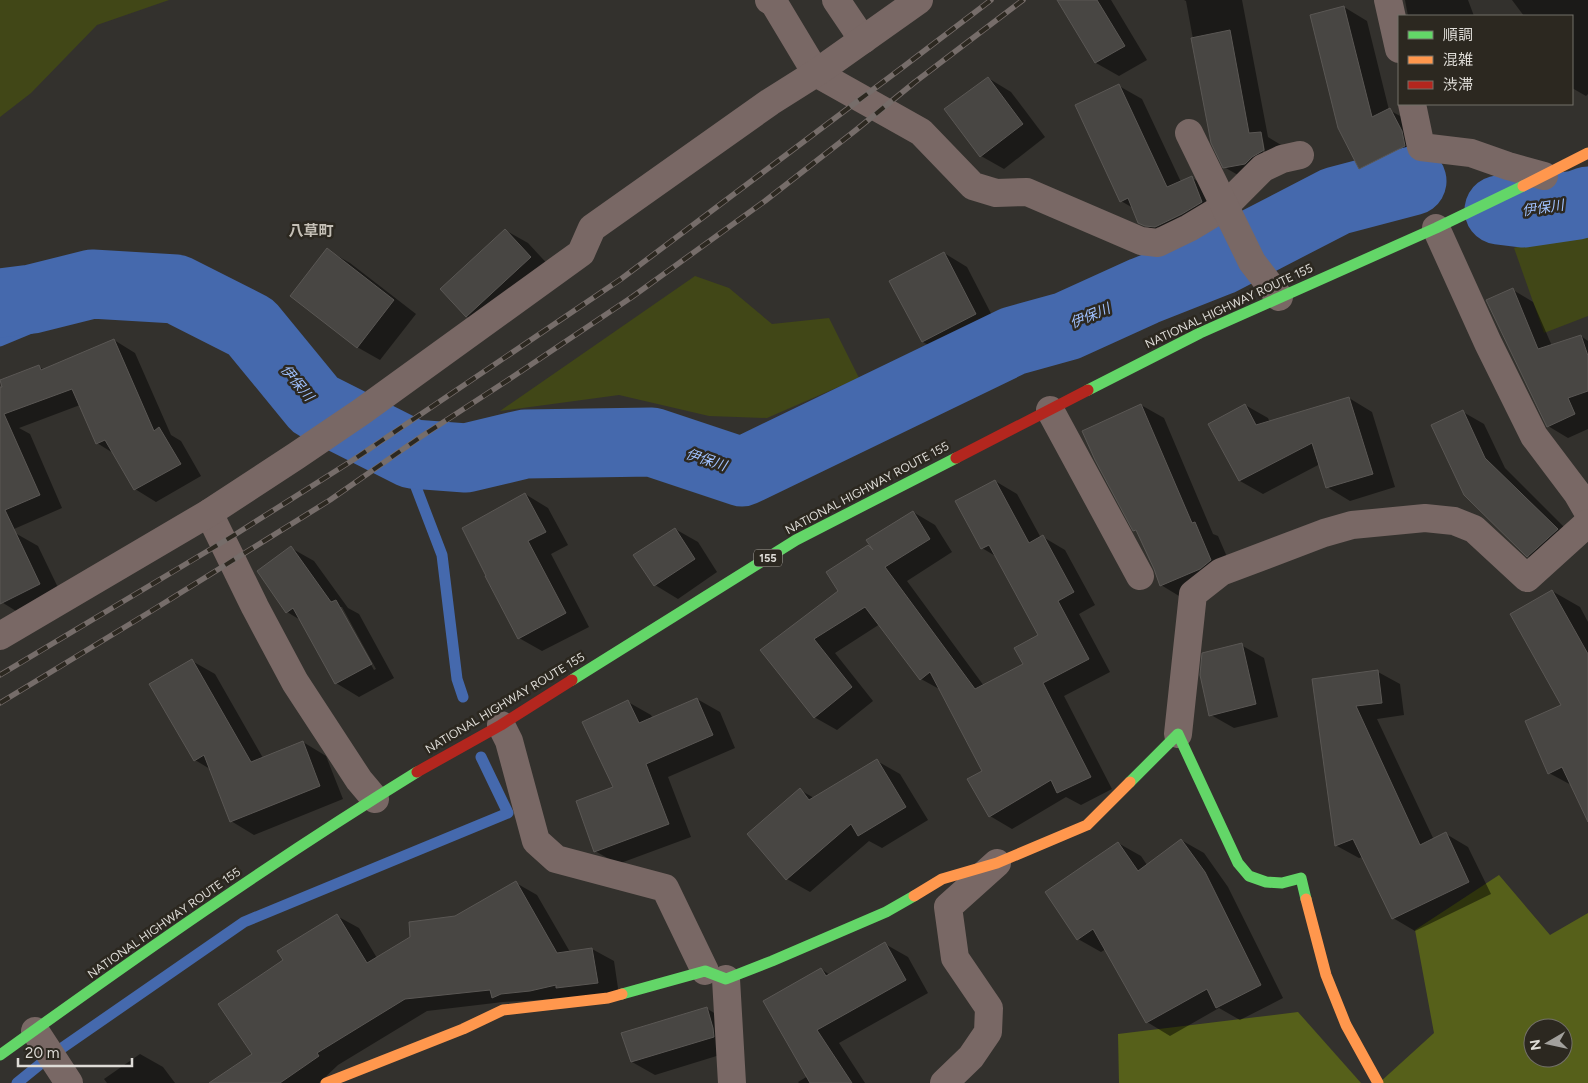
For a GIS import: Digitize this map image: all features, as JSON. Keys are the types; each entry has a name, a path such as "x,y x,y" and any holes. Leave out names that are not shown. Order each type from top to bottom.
{"main road":[{"name":"NATIONAL HIGHWAY ROUTE 155","path":"0,1055 53,1059 232,892 375,799 460,746 501,725 796,540 1200,333 1436,228 1588,153"},
{"path":"326,1083 463,1029 503,1010 608,998 772,961 886,912 942,879 997,863 1087,825 1178,734 1238,863 1243,869 1249,876 1266,882 1282,883 1301,878 1326,975 1346,1026 1378,1083"}],"street":[{"path":"769,0 774,3 816,73 920,132 973,186 996,193 1027,192 1141,241 1158,243 1189,228 1224,206 1263,168 1282,159 1300,155"},
{"path":"836,0 863,40"},
{"path":"0,636 209,513 361,412 581,253 592,228 770,102 816,73 919,0"},
{"path":"1388,0 1398,45"},
{"path":"1412,105 1421,147 1471,153 1544,176"},
{"path":"1189,134 1252,262 1279,297"},
{"path":"1436,228 1488,344 1534,436 1577,493 1588,512"},
{"path":"1050,410 1140,576"},
{"path":"209,513 255,607 295,682 358,780 375,799"},
{"path":"1178,734 1193,594 1221,572 1324,533 1352,525 1425,518 1454,521 1474,529 1527,578 1588,523"},
{"path":"501,725 509,740 536,841 556,859 665,888 716,975 732,1083"},
{"path":"944,1083 971,1057 988,1032 989,1008 955,958 948,907 997,863"}],"green space":[{"path":"0,0 169,0 97,25 31,93 0,117"},
{"path":"1588,221 1588,316 1544,333 1514,248"},
{"path":"695,276 729,288 772,324 829,318 859,378 767,418 709,416 619,395 500,411"},
{"path":"1499,875 1550,935 1588,913 1588,1083 1379,1083 1434,1033 1415,930"},
{"path":"1298,1012 1361,1083 1119,1083 1118,1034"}],"building":[{"path":"1057,0 1097,0 1125,46 1095,63"},
{"path":"1344,6 1372,117 1390,108 1402,131 1405,146 1359,169 1338,128 1310,15"},
{"path":"1230,30 1249,133 1261,132 1264,150 1245,164 1223,168 1211,143 1191,38"},
{"path":"988,77 1023,124 980,157 944,109"},
{"path":"1119,84 1167,187 1192,176 1202,202 1155,227 1138,223 1128,198 1120,202 1075,105"},
{"path":"505,229 531,257 466,317 440,289"},
{"path":"327,248 394,300 357,348 290,296"},
{"path":"944,252 976,314 922,342 889,281"},
{"path":"1513,288 1538,349 1581,335 1588,356 1588,391 1568,398 1575,414 1547,427 1486,300"},
{"path":"114,339 154,431 159,427 181,464 134,490 105,440 96,444 72,389 4,414 40,495 5,510 40,584 0,604 0,387 2,387 0,380 39,365 41,370"},
{"path":"1349,397 1373,474 1326,488 1312,443 1239,481 1208,424 1245,404 1256,425"},
{"path":"1141,404 1192,523 1195,522 1211,560 1200,569 1160,586 1136,530 1133,531 1095,460 1082,431"},
{"path":"1463,410 1485,458 1558,529 1527,557 1464,495 1431,425"},
{"path":"995,480 1029,543 1043,535 1074,592 1058,601 1089,659 1043,683 1091,777 1057,793 1051,780 989,817 967,779 982,771 930,672 920,680 865,607 814,639 852,687 814,718 760,650 838,591 826,572 868,545 873,550 866,540 913,511 930,539 885,567 975,689 1023,664 1014,648 1038,635 989,545 981,549 955,501"},
{"path":"525,493 546,532 528,541 566,613 518,639 462,528"},
{"path":"675,528 695,559 654,586 633,555"},
{"path":"291,546 331,602 336,600 372,664 335,684 293,608 286,613 257,571"},
{"path":"1552,590 1588,654 1588,822 1562,767 1548,774 1525,721 1561,705 1510,614"},
{"path":"1242,643 1256,704 1209,716 1200,675 1202,653"},
{"path":"192,659 251,762 303,741 320,786 230,822 204,755 194,761 149,684"},
{"path":"1378,670 1382,703 1356,706 1420,845 1446,832 1469,882 1392,919 1353,839 1335,846 1312,679"},
{"path":"697,698 713,735 646,764 669,824 594,852 576,801 613,787 582,722 628,700 639,723"},
{"path":"877,759 906,807 858,836 851,824 786,880 747,834 800,788 809,800"},
{"path":"1181,839 1205,872 1261,985 1216,1008 1207,989 1146,1023 1093,929 1077,940 1045,892 1118,842 1138,871"},
{"path":"516,881 557,953 592,948 598,983 556,988 556,985 530,991 501,994 492,998 490,990 405,999 317,1053 319,1056 280,1083 209,1083 252,1054 218,1004 283,960 277,951 337,914 367,963 410,937 409,922 455,916"},
{"path":"885,942 906,980 817,1030 852,1083 810,1083 763,1001 821,968 826,976"},
{"path":"707,1007 714,1037 631,1062 621,1033"}],"waterway":[{"name":"伊保川","path":"0,303 32,299 92,284 176,289 251,327 315,405 412,454 466,458 525,444 652,442 742,472 1013,341 1067,326 1144,291 1220,261 1336,201 1412,181"},
{"name":"伊保川","path":"1499,210 1523,213 1577,205 1588,201"},
{"path":"0,341 41,324"},
{"path":"412,454 416,487 442,555 457,679 463,697"},
{"path":"17,1083 49,1057 244,922 508,813 481,757"}],"railway":[{"path":"0,675 236,534 353,460 621,279 991,0"},
{"path":"0,703 330,500 419,438 632,297 765,201 915,82 1023,0"}],"traffic: fast":[{"path":"1088,390 1200,333 1436,228 1523,186"},
{"path":"572,680 796,540 956,458"},
{"path":"1130,782 1178,734 1238,863 1249,876 1266,882 1282,883 1301,878 1306,899"},
{"path":"0,1055 206,910 417,772"},
{"path":"622,994 705,971 726,979 886,912 914,896"}],"traffic: slow":[{"path":"1523,186 1588,153"},
{"path":"914,896 942,879 997,863 1087,825 1130,782"},
{"path":"1306,899 1326,975 1346,1025 1378,1083"},
{"path":"326,1083 463,1029 503,1010 608,998 622,994"}],"traffic: jam":[{"path":"956,458 1088,390"},
{"path":"417,772 501,725 572,680"}],"district":[{"name":"八草町","path":"311,231"}]}
